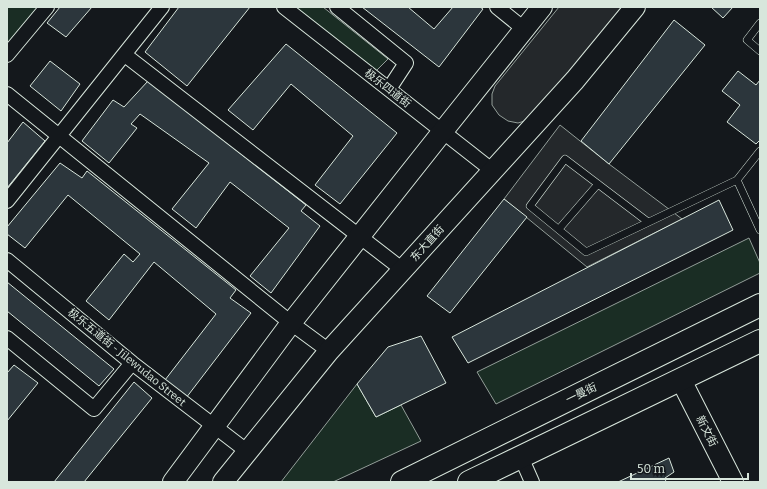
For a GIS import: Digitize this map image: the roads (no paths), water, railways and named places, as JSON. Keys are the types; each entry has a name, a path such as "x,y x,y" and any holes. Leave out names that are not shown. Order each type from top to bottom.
{"main road":[{"path":"173,482 291,324 542,7"},
{"name":"东大直街","path":"223,482 329,351 575,80 635,7"},
{"name":"一曼街","path":"402,482 760,305"},
{"path":"469,482 760,341"},
{"name":"新文街","path":"681,380 733,482"},
{"path":"232,482 248,452"}],"street":[{"path":"7,54 47,7"},
{"path":"7,201 60,137 162,7"},
{"name":"极乐四道街","path":"284,7 493,171"},
{"path":"337,7 406,63 389,89"},
{"path":"497,7 524,29"},
{"path":"125,54 403,270"},
{"path":"7,94 291,324 329,351"},
{"name":"极乐五道街 - Jilewudao Street","path":"7,260 132,363 248,452"},
{"path":"7,338 94,409 132,363"},
{"path":"521,457 532,482"}],"lane":[{"path":"760,23 747,40 760,51"},
{"path":"648,222 565,159 530,206 586,252 737,180 760,151"},
{"path":"737,180 760,230"},
{"path":"558,230 598,184"}]}
